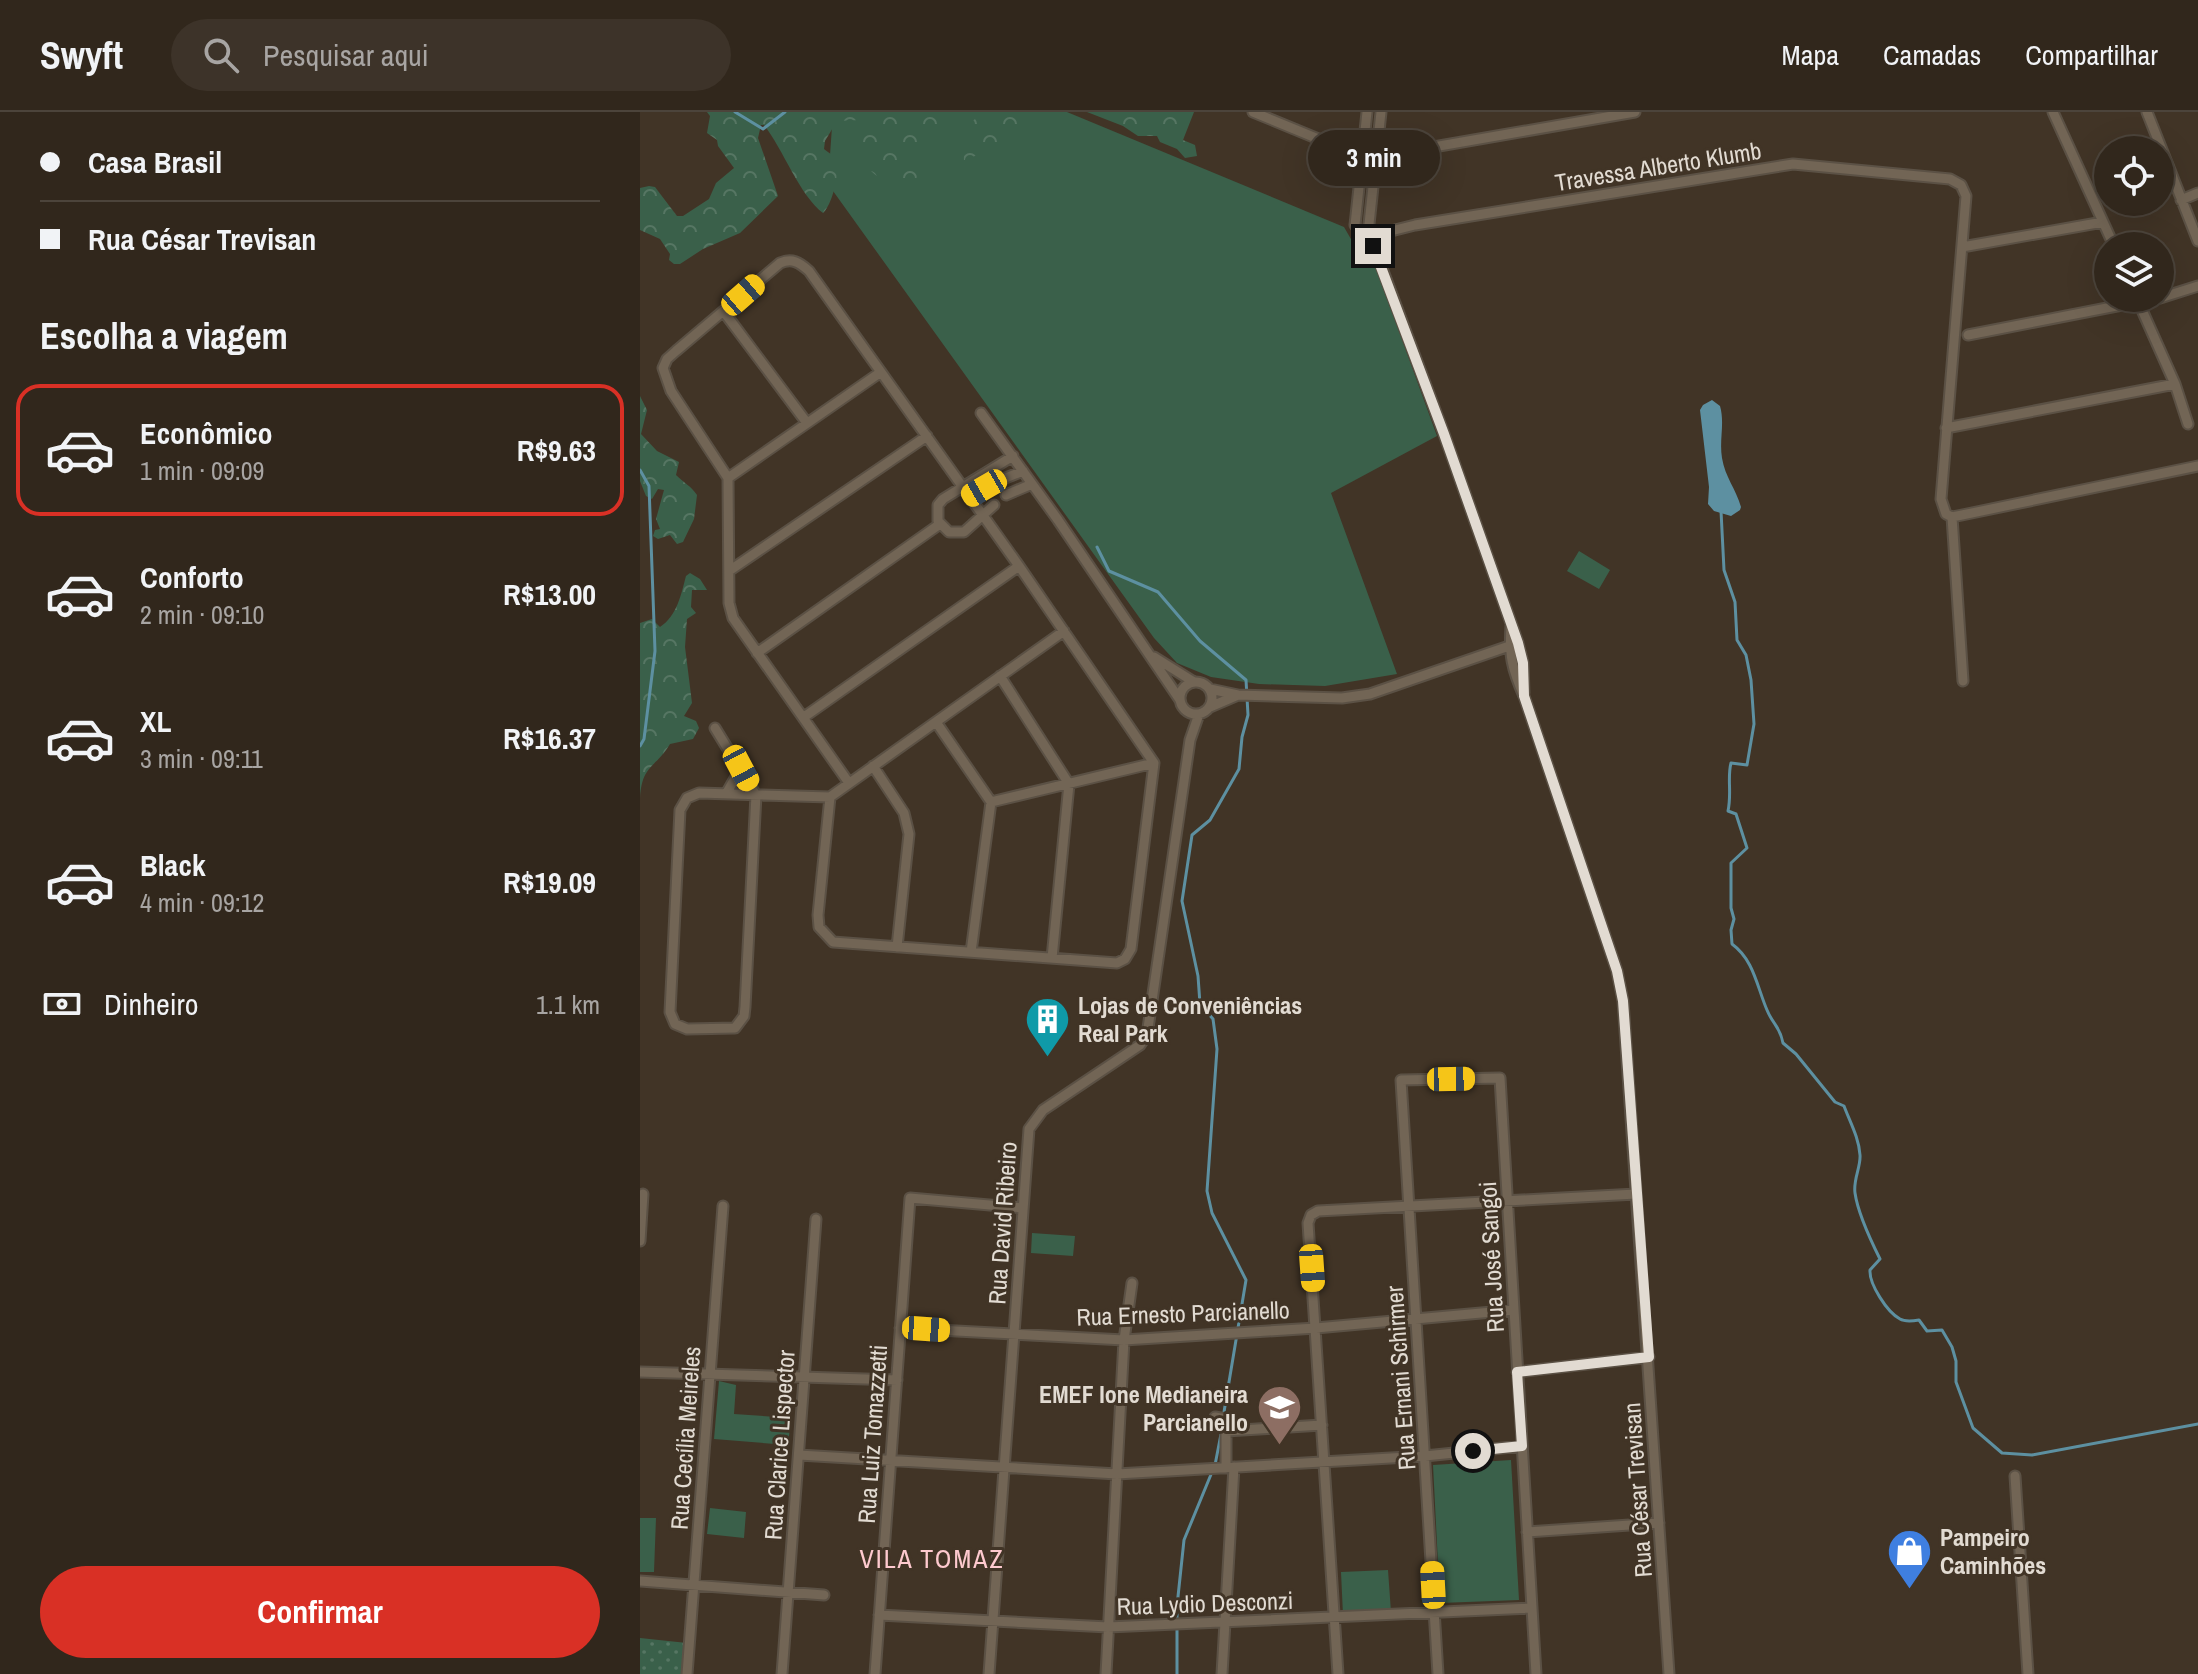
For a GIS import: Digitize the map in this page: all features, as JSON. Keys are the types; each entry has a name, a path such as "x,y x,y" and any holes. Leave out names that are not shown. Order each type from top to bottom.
{"street":[{"path":"1253,112 1362,155 1376,157 1635,112"},
{"path":"1367,112 1355,225 1369,240"},
{"path":"1369,240 1381,112"},
{"path":"2053,112 2108,232"},
{"path":"2147,112 2198,241"},
{"name":"Travessa Alberto Klumb","path":"1369,240 1415,225 1793,164 1950,179 1961,185 1966,196 1962,247"},
{"path":"2181,200 2198,193"},
{"path":"1963,681 1952,517 1942,509 1941,499 1962,247 2103,222"},
{"name":"Rua César Trevisan","path":"1369,240 1444,434 1511,626 1514,645 1511,665 1619,980 1649,1357 1669,1674"},
{"path":"830,797 818,915 819,927 833,942 1117,963 1125,959 1131,949 1154,763 963,486 809,271 795,260 780,263 667,359 663,368 671,391 728,478 729,603 733,618 849,783"},
{"path":"2174,293 2198,286"},
{"path":"1968,335 2094,309"},
{"path":"724,312 807,423"},
{"path":"2143,312 2175,384 2188,424"},
{"path":"728,478 881,372"},
{"path":"1946,428 2175,384"},
{"path":"981,413 1151,655 1186,711 1199,714 1238,695"},
{"path":"729,571 927,436"},
{"path":"994,505 964,532 949,532 940,524 936,514 943,499 1013,456"},
{"path":"1952,517 2198,466"},
{"path":"1000,481 1023,471"},
{"path":"1006,495 1032,484"},
{"path":"971,498 985,490"},
{"path":"757,653 940,524"},
{"path":"804,717 1019,566"},
{"path":"715,728 756,795 744,1016 735,1028 687,1029 675,1024 670,1012 680,810 683,802 692,794 726,794 756,795 830,797 1064,631"},
{"path":"1180,700 1184,687 1194,682 1238,695 1342,698 1370,694 1514,645"},
{"path":"1151,655 1194,682"},
{"path":"1000,676 1069,784 1052,958"},
{"path":"1210,689 1210,707"},
{"name":"Rua David Ribeiro","path":"1186,711 1190,740"},
{"name":"Rua David Ribeiro","path":"989,1674 1029,1129 1043,1110 1140,1045 1147,1035 1190,740 1199,714"},
{"path":"936,722 991,802 971,952"},
{"path":"991,802 1154,763"},
{"path":"873,766 908,821 897,947"},
{"path":"726,794 741,768"},
{"name":"Rua Ernani Schirmer","path":"1438,1674 1401,1080 1500,1078"},
{"name":"Rua José Sangoi","path":"1500,1078 1536,1674"},
{"path":"640,1241 643,1194"},
{"path":"1338,1674 1308,1223 1311,1215 1318,1211 1636,1194"},
{"name":"Rua Luiz Tomazzetti","path":"875,1674 910,1198 1023,1208"},
{"name":"Rua Cecília Meireles","path":"687,1674 723,1206"},
{"name":"Rua Clarice Lispector","path":"782,1674 816,1219"},
{"path":"1106,1674 1124,1340 1132,1283"},
{"name":"Rua Ernesto Parcianello","path":"900,1328 1124,1340 1316,1328 1514,1310"},
{"path":"1517,1372 1649,1357"},
{"path":"640,1372 897,1380"},
{"path":"1215,1417 1226,1419 1230,1468 1222,1674"},
{"path":"1226,1431 1322,1425"},
{"path":"799,1455 1117,1474 1425,1456 1522,1446"},
{"path":"2015,1476 2028,1674"},
{"path":"1527,1532 1659,1523"},
{"path":"640,1581 824,1595"},
{"name":"Rua Lydio Desconzi","path":"879,1615 1108,1627 1532,1608"}],"green space":[{"path":"707,112 951,112 931,130 924,152 912,151 910,157 918,173 915,183 906,192 874,174 863,159 862,138 866,123 861,120 837,121 825,141 824,149 834,157 837,170 833,195 823,213 799,184 771,135 761,125 758,138 778,196 740,233 703,249 680,264 674,264 669,260 670,254 660,239 640,230 640,188 655,187 677,216 683,216 709,199 716,183 734,168 717,140 707,133 710,116"},
{"path":"833,112 1067,112 1344,227 1359,253 1376,268 1437,436 1331,493 1397,674 1325,686 1259,684 1211,677 1177,663 1154,638 828,184"},
{"path":"970,112 1033,112 1020,135 964,161 965,134 970,124 982,113"},
{"path":"1087,112 1194,112 1183,140 1195,145 1197,156 1185,158 1177,149 1160,142 1157,136 1138,136 1123,126"},
{"path":"640,396 647,410 641,434 657,451 679,462 676,475 697,495 694,519 683,542 677,544 670,535 658,539 653,536 655,530 660,529 656,519 664,490 658,489 652,499 646,496 640,481"},
{"path":"1579,551 1610,570 1599,589 1567,571"},
{"path":"690,573 700,579 707,590 692,590 691,607 696,613 687,619 685,647 692,703 684,716 696,721 699,728 693,739 670,744 647,772 640,798 640,623 652,619 660,627 666,622"},
{"path":"1032,1233 1075,1236 1073,1256 1031,1253"},
{"path":"719,1381 736,1385 734,1414 791,1418 788,1445 714,1439"},
{"path":"1511,1460 1519,1600 1440,1603 1433,1465"},
{"path":"710,1508 746,1512 744,1538 707,1534"},
{"path":"640,1518 656,1518 654,1572 640,1572"},
{"path":"1388,1570 1391,1612 1343,1615 1341,1572"},
{"path":"640,1638 687,1643 684,1674 640,1674"}],"water":[{"path":"1712,400 1720,406 1722,458 1741,507 1731,516 1714,511 1708,504 1709,487 1700,410"}],"waterway":[{"path":"735,112 763,129 785,112"},
{"path":"640,470 649,486 655,651 644,739 640,746"},
{"path":"1721,511 1724,570 1735,602 1737,640 1746,655 1751,680 1754,724 1747,765 1731,763 1730,769 1728,811 1736,814 1747,848 1731,863 1732,944 1750,966 1783,1043 1796,1054 1835,1102 1844,1106 1859,1149 1855,1188 1857,1201 1880,1259 1870,1270 1876,1290 1900,1319 1919,1320 1927,1331 1942,1330 1952,1347 1956,1382 1973,1428 2002,1453 2032,1455 2198,1424"},
{"path":"1097,547 1109,571 1158,592 1200,641 1246,680 1248,715 1239,769 1210,820 1192,835 1182,901 1198,976 1200,1004 1213,1019 1217,1049 1207,1191 1212,1213 1246,1280 1223,1418"},
{"path":"1215,1465 1222,1429"},
{"path":"1177,1674 1177,1606 1184,1540 1212,1472"}],"tunnel":[{"path":"986,493 1000,485"}],"place":[{"name":"Lojas de Conveniências Real Park","path":"1047,1058"},
{"name":"EMEF Ione Medianeira Parcianello","path":"1279,1447"},
{"name":"Pampeiro Caminhões","path":"1909,1590"}],"district":[{"name":"VILA TOMAZ","path":"932,1558"}],"route":[{"path":"1373,246 1518,643 1523,663 1524,696 1617,971 1623,1001 1649,1357 1517,1372 1522,1446 1473,1451"}]}
